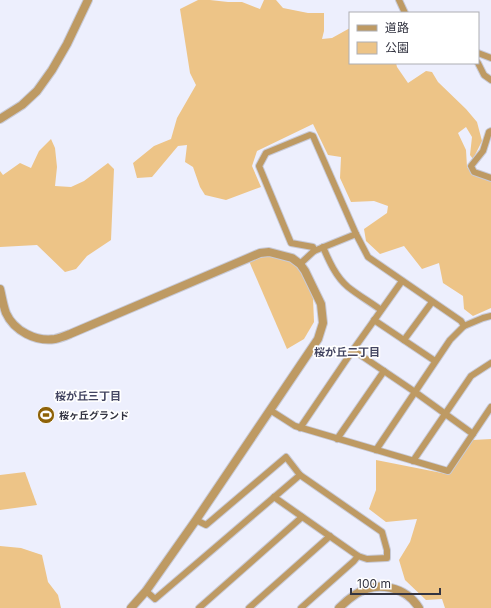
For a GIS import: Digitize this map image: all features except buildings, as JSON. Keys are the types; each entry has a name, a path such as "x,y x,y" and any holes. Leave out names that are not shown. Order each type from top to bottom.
{"street":[{"path":"0,120 22,105 37,91 52,70 67,44 88,0"},
{"path":"399,0 405,12"},
{"path":"479,53 491,58"},
{"path":"478,64 484,75 491,80"},
{"path":"491,131 489,132 483,151 471,166 474,172 491,178"},
{"path":"314,251 312,247 292,243 259,166 266,153 310,135 313,136 356,234 368,257 461,321 464,326"},
{"path":"300,264 314,251 356,234"},
{"path":"323,247 331,264 347,286 381,310"},
{"path":"0,289 6,314 16,326 29,336 42,339 56,339 260,253 269,252 292,258 300,264 321,304 323,323 318,339 196,520 146,591 131,608"},
{"path":"300,428 402,281"},
{"path":"404,340 432,302"},
{"path":"376,450 450,340 464,326 491,316"},
{"path":"374,320 435,361"},
{"path":"353,350 473,434"},
{"path":"413,460 471,376 490,365"},
{"path":"337,438 384,371"},
{"path":"270,410 300,428 448,471 491,407"},
{"path":"196,520 206,525 286,457 300,475 382,532 387,550 387,558 367,559 358,556 274,497"},
{"path":"146,591 155,599 300,475"},
{"path":"199,608 302,517"},
{"path":"249,608 330,536"},
{"path":"301,608 358,556"},
{"path":"339,608 356,593 371,587 387,586 398,589 411,598 419,608"}],"green space":[{"path":"198,0 210,0 242,2 260,9 264,0 276,0 283,8 308,13 324,13 324,31 322,39 332,38 349,29 349,64 396,64 408,83 426,71 432,72 438,82 477,122 482,141 473,159 470,155 472,137 466,127 458,133 466,150 467,167 473,175 491,181 491,308 473,316 464,309 463,296 443,283 439,263 422,269 404,246 380,254 366,241 364,229 387,213 388,206 374,201 351,202 340,178 341,157 328,155 313,124 257,151 252,166 261,187 226,200 205,195 200,187 193,167 185,162 187,145 178,146 152,177 137,178 133,163 154,146 171,139 177,118 196,85 190,73 180,9"},
{"path":"51,139 55,148 57,167 55,186 71,187 84,181 108,163 114,169 111,240 87,256 76,269 65,272 37,245 0,247 0,171 3,175 20,163 31,168 39,151"},
{"path":"268,255 289,260 296,265 306,281 313,298 314,322 304,339 287,349 249,261"},
{"path":"491,439 491,608 445,608 442,599 426,600 405,580 399,560 410,542 417,519 386,522 369,509 376,490 376,460 447,474 473,440"},
{"path":"25,472 37,505 0,510 0,475"},
{"path":"0,546 21,548 42,555 48,582 58,595 61,608 0,608"}],"place":[{"name":"桜ヶ丘グランド","path":"46,415"}],"district":[{"name":"桜が丘二丁目","path":"347,352"},
{"name":"桜が丘三丁目","path":"88,396"}]}
